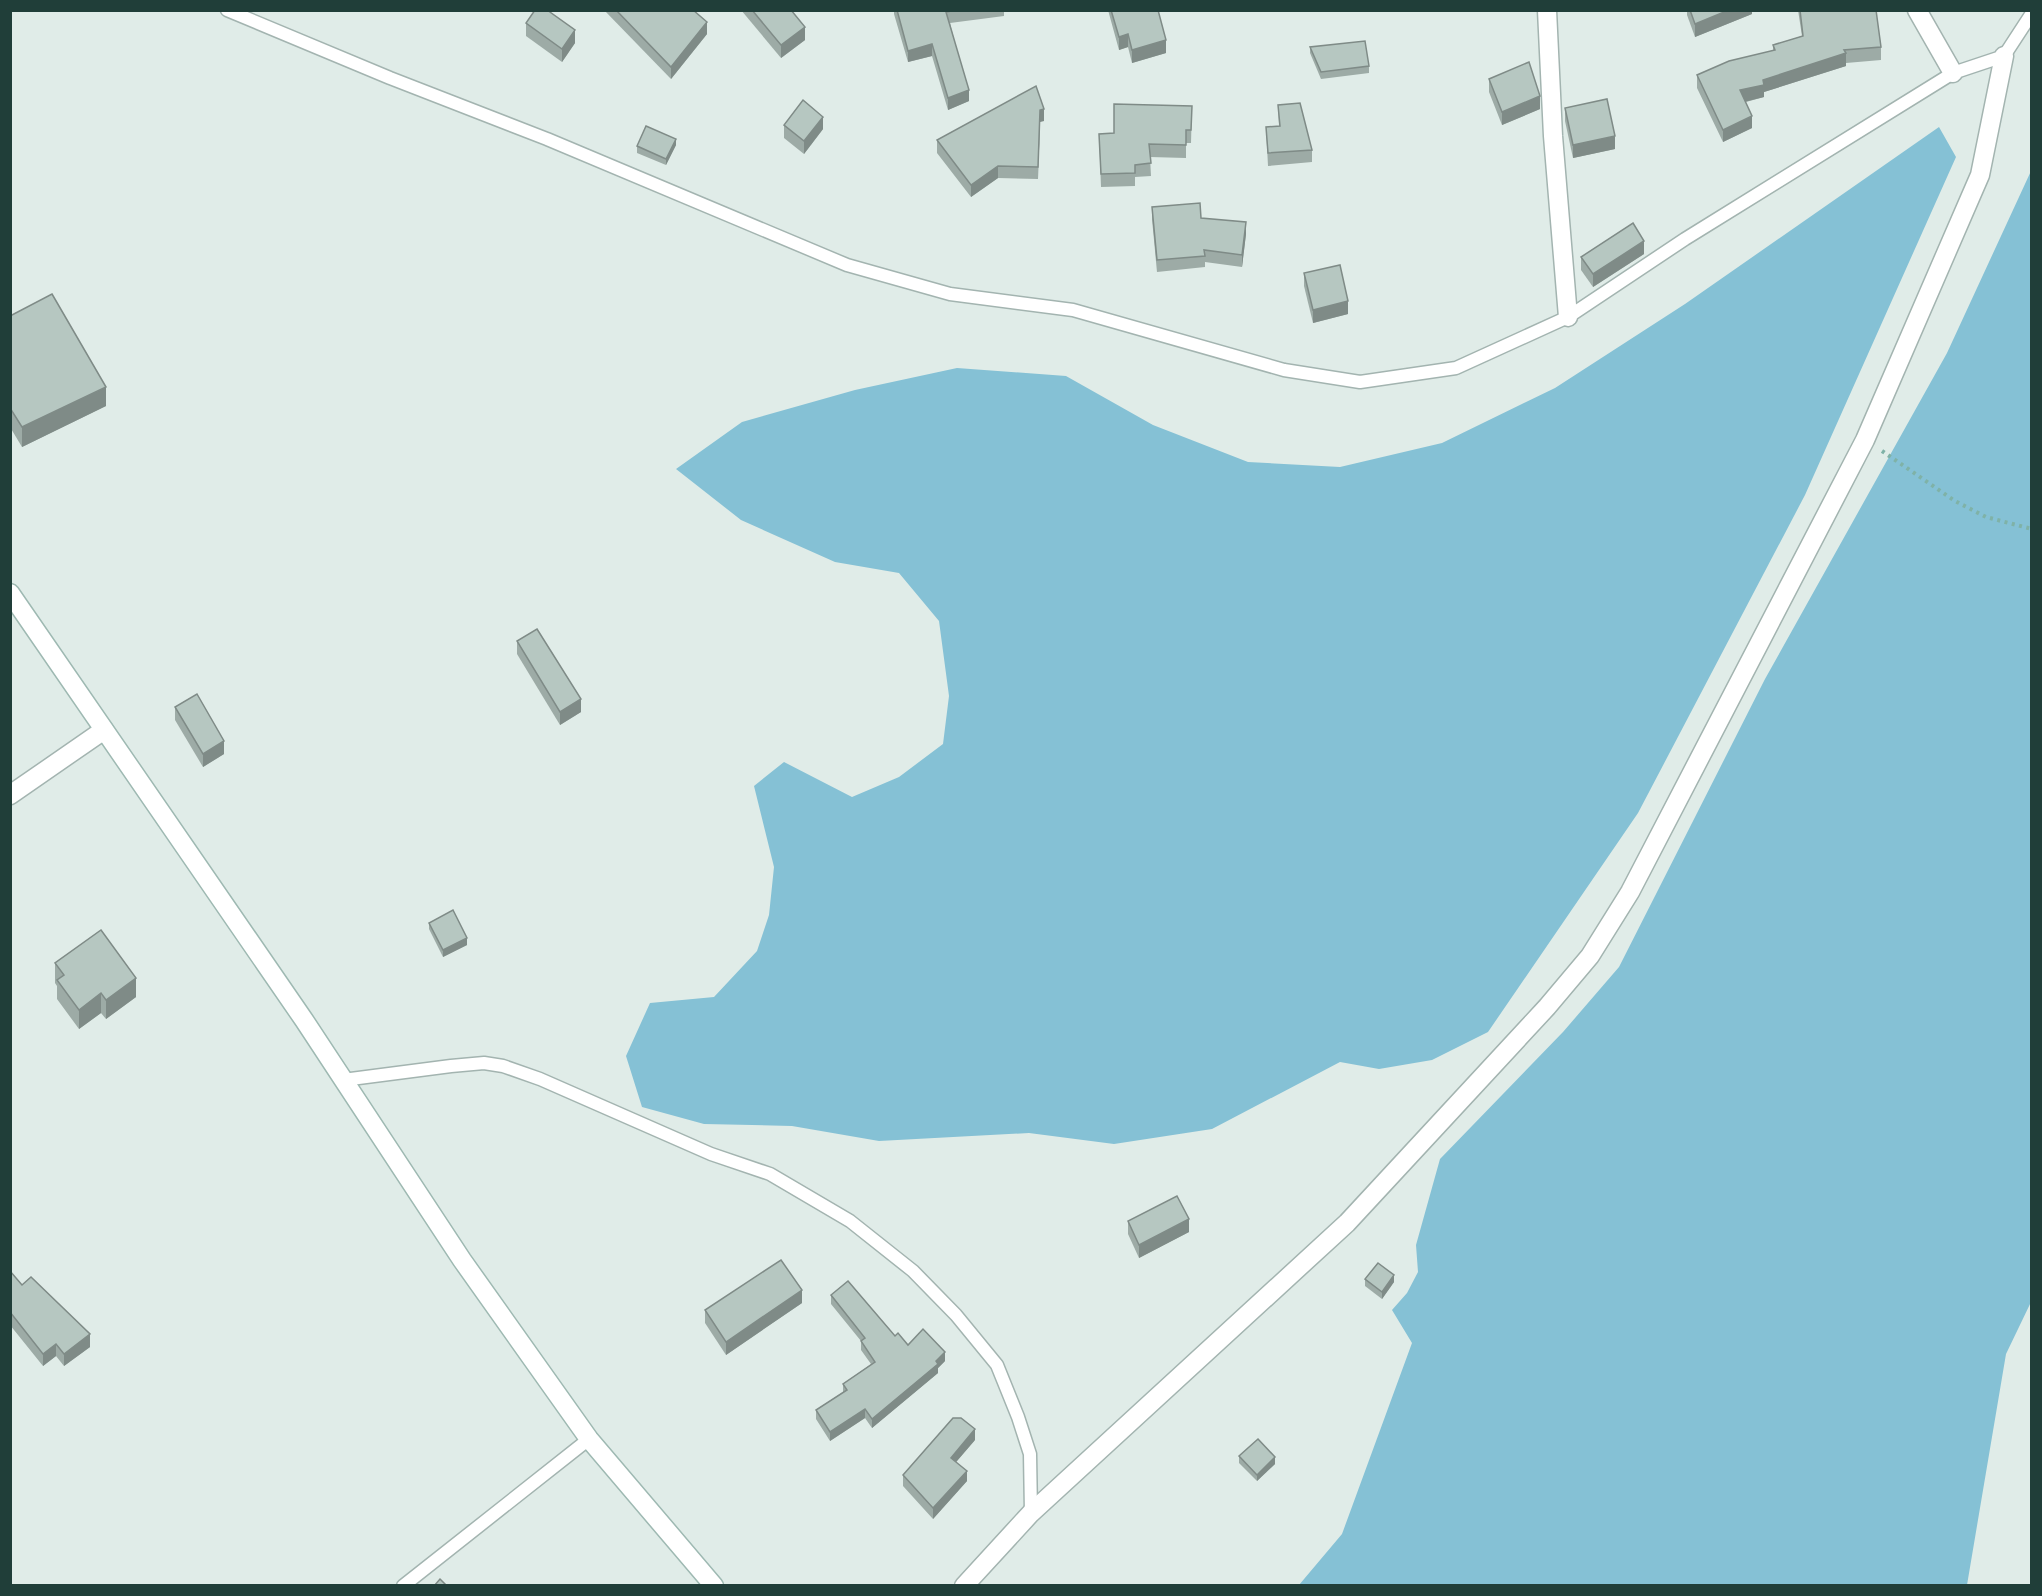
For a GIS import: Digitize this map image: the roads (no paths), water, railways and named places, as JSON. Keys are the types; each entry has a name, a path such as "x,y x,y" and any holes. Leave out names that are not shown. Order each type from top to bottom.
{"street":[{"path":"1547,10 1553,136 1568,317"},
{"path":"1917,10 1953,73"},
{"path":"964,1586 1031,1513 1347,1223 1547,1007 1590,956 1630,892 1865,440 1980,175 2004,56"},
{"path":"10,593 343,1080 462,1260 589,1439 714,1586"},
{"path":"10,795 104,730"}],"lane":[{"path":"227,10 390,78 547,139 846,265 950,294 1074,310 1284,369 1360,382 1456,368 1568,317 1695,233 1953,73 2004,56 2031,13"},
{"path":"343,1080 484,1063 502,1066 540,1079 711,1154 770,1174 850,1221 912,1271 956,1315 997,1365 1030,1454 1031,1513"},
{"path":"403,1586 589,1439"}],"water":[{"path":"1939,127 1956,157 1805,495 1638,813 1488,1032 1432,1060 1379,1069 1340,1062 1212,1129 1114,1144 1029,1133 879,1141 792,1126 704,1124 642,1107 626,1056 650,1003 714,997 757,951 769,915 774,867 754,786 784,762 852,797 899,777 943,744 949,696 939,621 899,573 835,562 741,520 676,469 742,422 855,390 957,368 1066,376 1153,425 1248,462 1340,467 1442,443 1555,388 1685,304"},
{"path":"2031,171 2031,1302 2006,1354 1967,1585 1299,1585 1342,1534 1412,1343 1392,1310 1407,1293 1418,1272 1416,1245 1440,1159 1563,1032 1619,967 1765,679 1947,353"}]}
